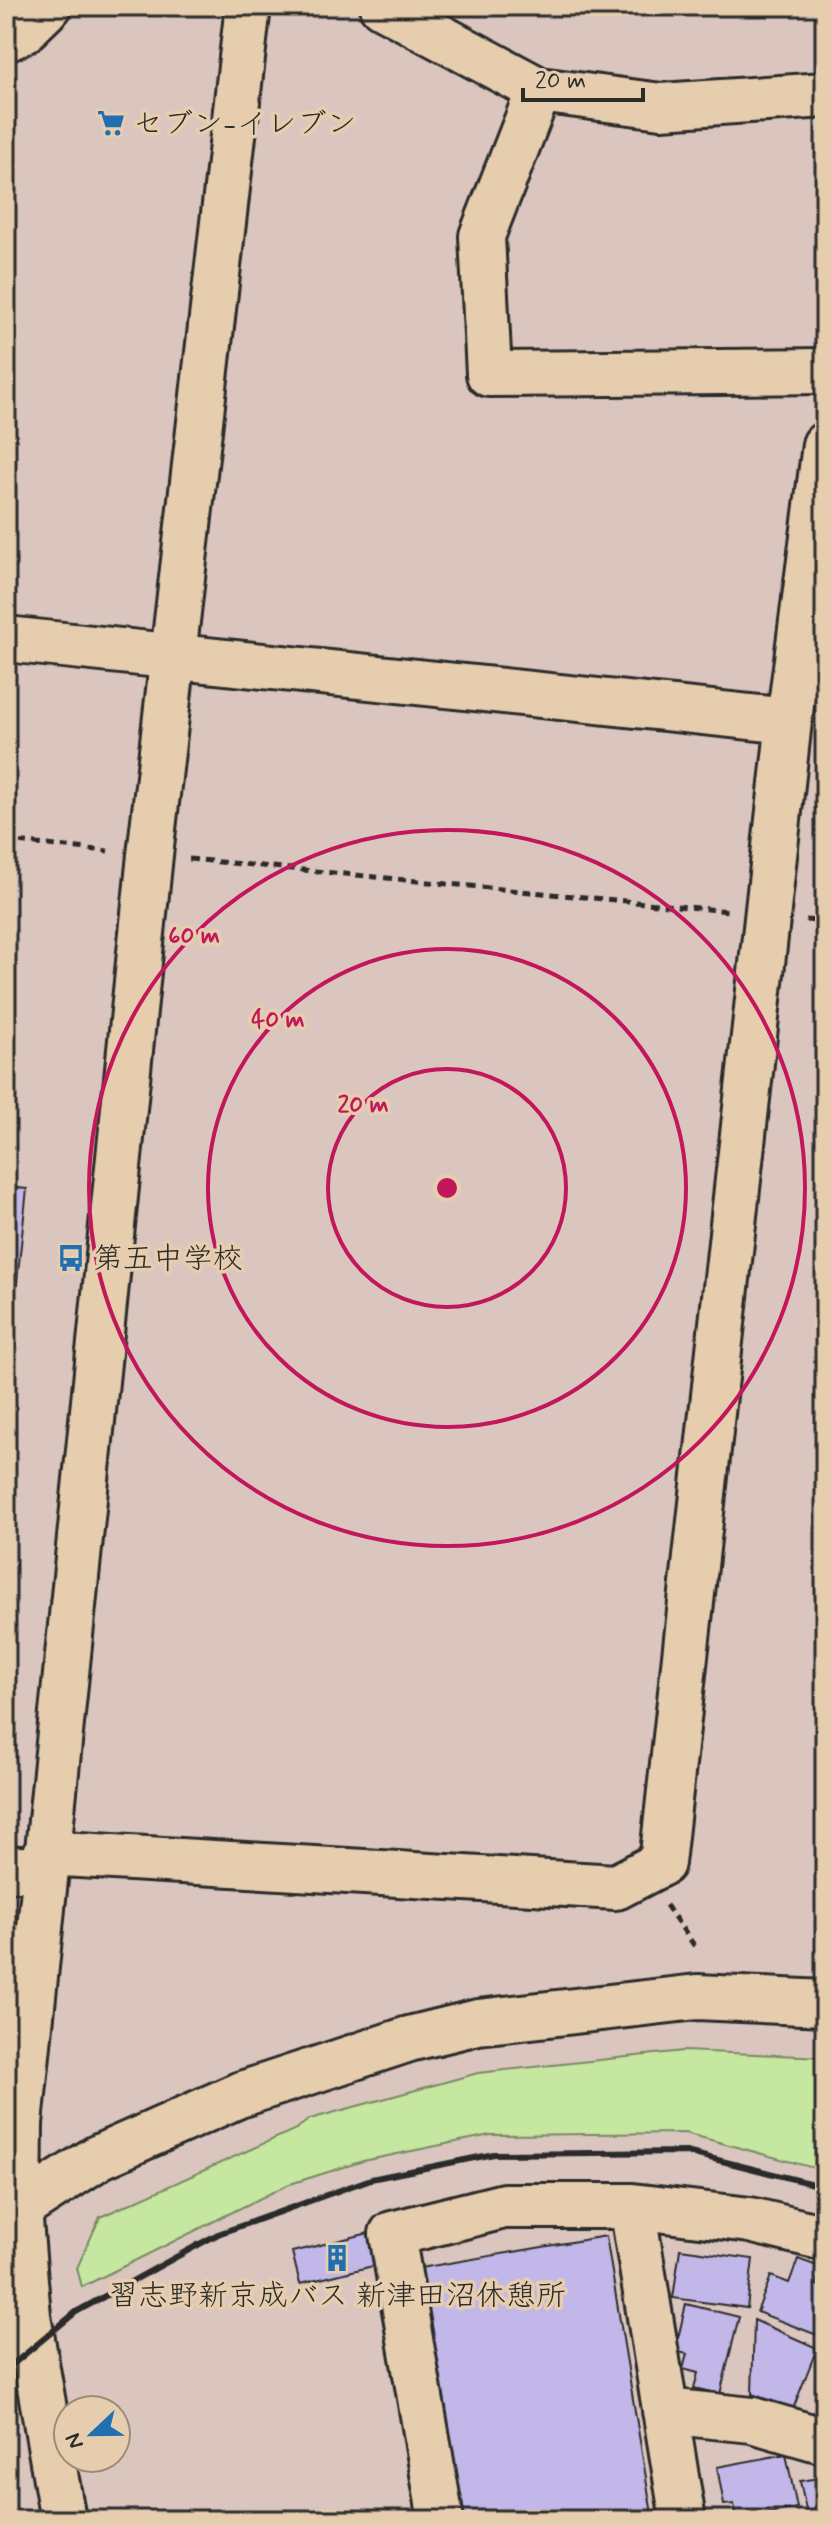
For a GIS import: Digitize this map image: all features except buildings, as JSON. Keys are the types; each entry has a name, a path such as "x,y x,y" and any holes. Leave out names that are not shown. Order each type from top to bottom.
{"street":[{"path":"6,39 23,31 49,6"},
{"path":"63,2520 10,2211 20,2123 32,1864 248,6"},
{"path":"382,6 539,90 661,106 825,95"},
{"path":"539,90 482,236 489,374 825,371"},
{"path":"32,1864 616,1887 662,1863 789,721 815,590 825,445"},
{"path":"6,639 789,721"},
{"path":"697,1997 733,1975 825,1979"},
{"path":"10,2211 99,2157 239,2095 379,2048 478,2022 697,1997 825,2003"},
{"path":"441,2520 392,2234 504,2206 632,2206 750,2220 825,2238"},
{"path":"632,2206 683,2520"},
{"path":"665,2411 752,2420 825,2441"}],"path":[{"path":"6,841 825,922"},
{"path":"644,1873 698,1951"}],"green space":[{"path":"683,2051 825,2057 825,2171 685,2133 490,2135 363,2161 287,2185 82,2287 77,2268 100,2217 296,2129 310,2119 478,2073"}],"railway":[{"path":"6,2370 76,2312 218,2234 371,2179 494,2154 686,2152 825,2187"}],"place":[{"name":"セブン-イレブン","path":"111,123"},
{"name":"第五中学校","path":"71,1258"},
{"name":"習志野新京成バス 新津田沼休憩所","path":"337,2258"}]}
